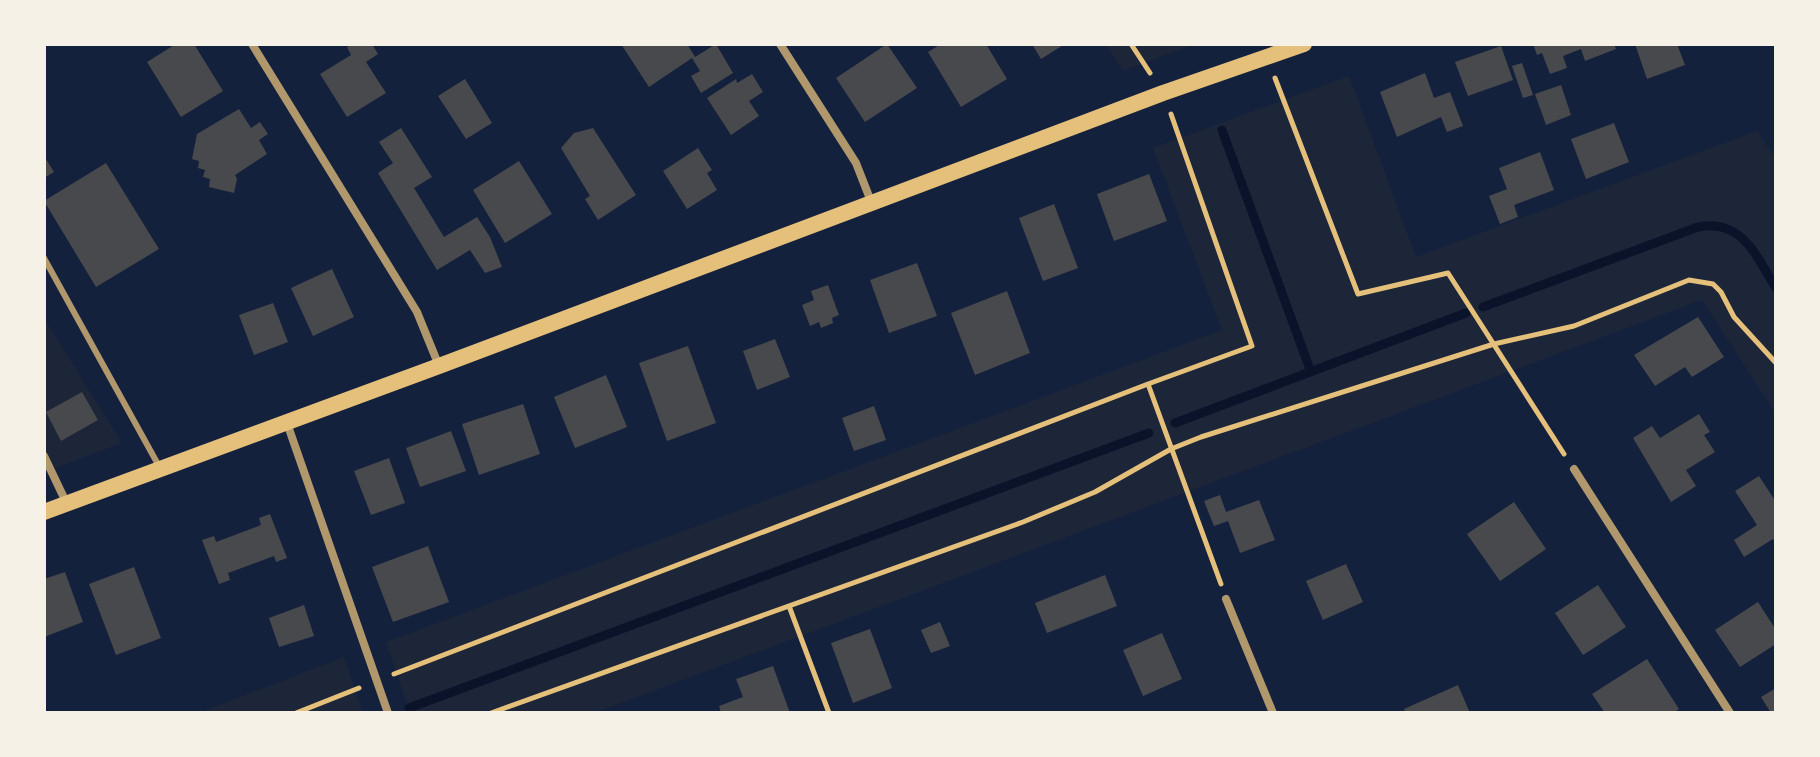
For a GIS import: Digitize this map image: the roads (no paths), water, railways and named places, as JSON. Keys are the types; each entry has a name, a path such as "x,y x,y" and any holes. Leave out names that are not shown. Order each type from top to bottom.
{"main road":[{"path":"44,512 1163,93 1304,44"}],"street":[{"path":"252,44 417,312 439,366"},
{"path":"780,44 856,163 872,204"},
{"path":"287,422 388,713"},
{"path":"44,456 66,502"},
{"path":"1574,469 1730,713"},
{"path":"1226,599 1273,713"}],"lane":[{"path":"44,258 160,468"}],"waterway":[{"path":"1222,130 1311,372"},
{"path":"1483,307 1698,227 1713,226 1726,228 1746,242 1776,288"},
{"path":"1175,423 1466,313"},
{"path":"409,708 1149,433"}]}
